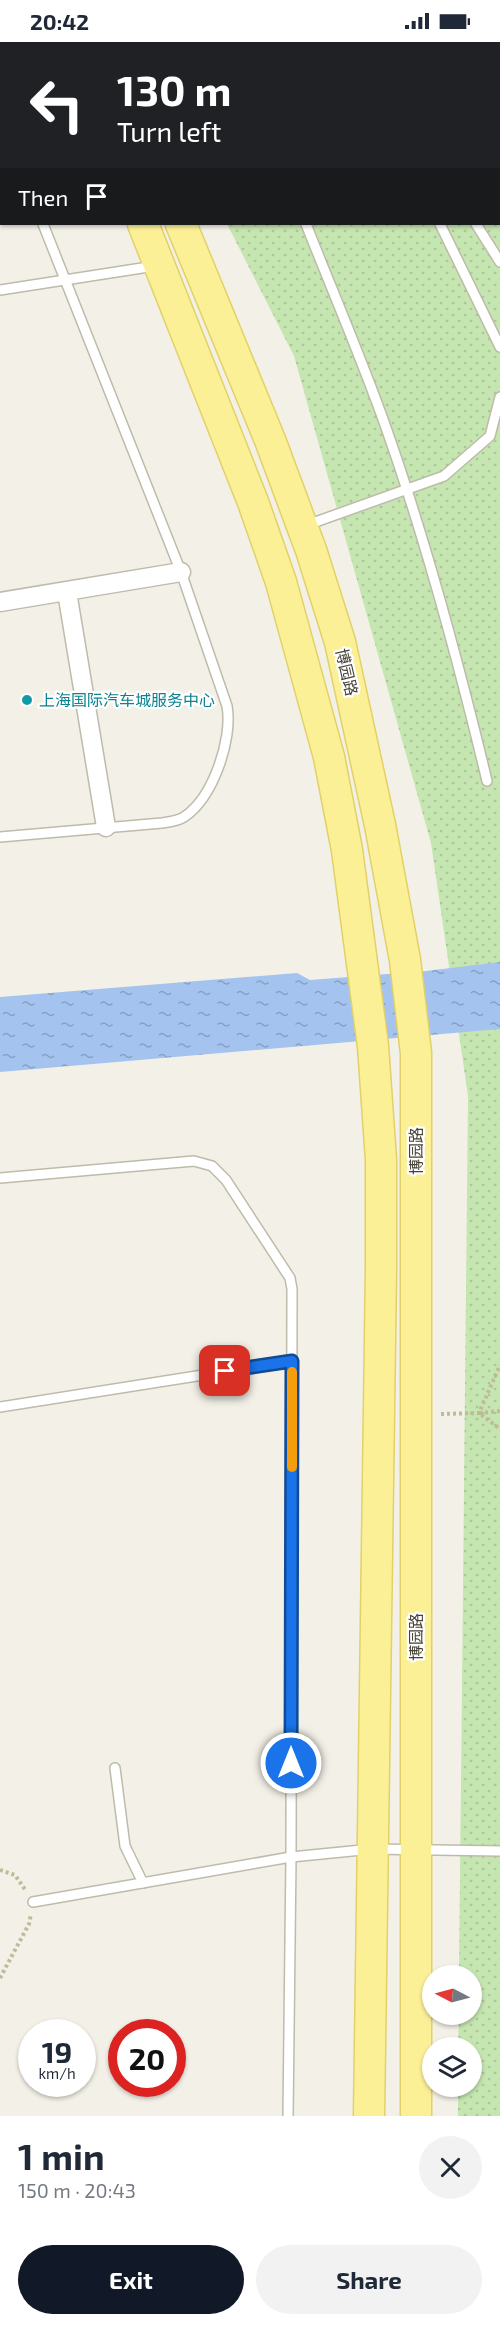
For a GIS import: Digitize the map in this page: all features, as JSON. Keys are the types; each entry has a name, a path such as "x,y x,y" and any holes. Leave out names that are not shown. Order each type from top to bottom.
{"main road":[{"path":"143,225 254,502 281,582 329,757 347,850 365,975 373,1046 381,1160 369,2116"},
{"name":"博园路","path":"181,225 270,440 302,526 340,642 380,825 405,960 416,1053 416,2116"}],"street":[{"path":"0,602 181,572"},
{"path":"68,592 106,827"}],"lane":[{"path":"0,837 162,823 182,819 199,805 210,785 227,736 229,720 227,706 181,572 43,225"},
{"path":"306,225 384,423 451,632 487,781"},
{"path":"440,225 500,347"},
{"path":"477,225 500,262"},
{"path":"0,291 161,265"},
{"path":"302,526 444,476 490,436 500,397"},
{"path":"0,1178 194,1161 212,1166 226,1180 290,1278 292,1289 291,1857 288,2116"},
{"path":"0,1407 292,1361"},
{"path":"115,1768 125,1846 142,1883"},
{"path":"33,1902 291,1857 372,1849 500,1851"}],"path":[{"path":"478,1413 500,1365"},
{"path":"416,1415 500,1411"},
{"path":"478,1413 500,1429"},
{"path":"0,1870 15,1875 33,1902 29,1924 0,1978"}],"green space":[{"path":"228,225 500,225 500,2116 458,2116 458,2097 482,2097 482,2037 458,2037 459,2025 482,2025 482,1965 459,1965 468,1096 431,843 294,356"}],"water":[{"path":"500,962 500,1029 0,1072 0,997 297,973 310,980 426,971"}],"slow traffic":[{"path":"292,1372 292,1467"}],"place":[{"name":"上海国际汽车城服务中心","path":"27,700"}],"route":[{"path":"225,1371 292,1361 291,1763"}]}
